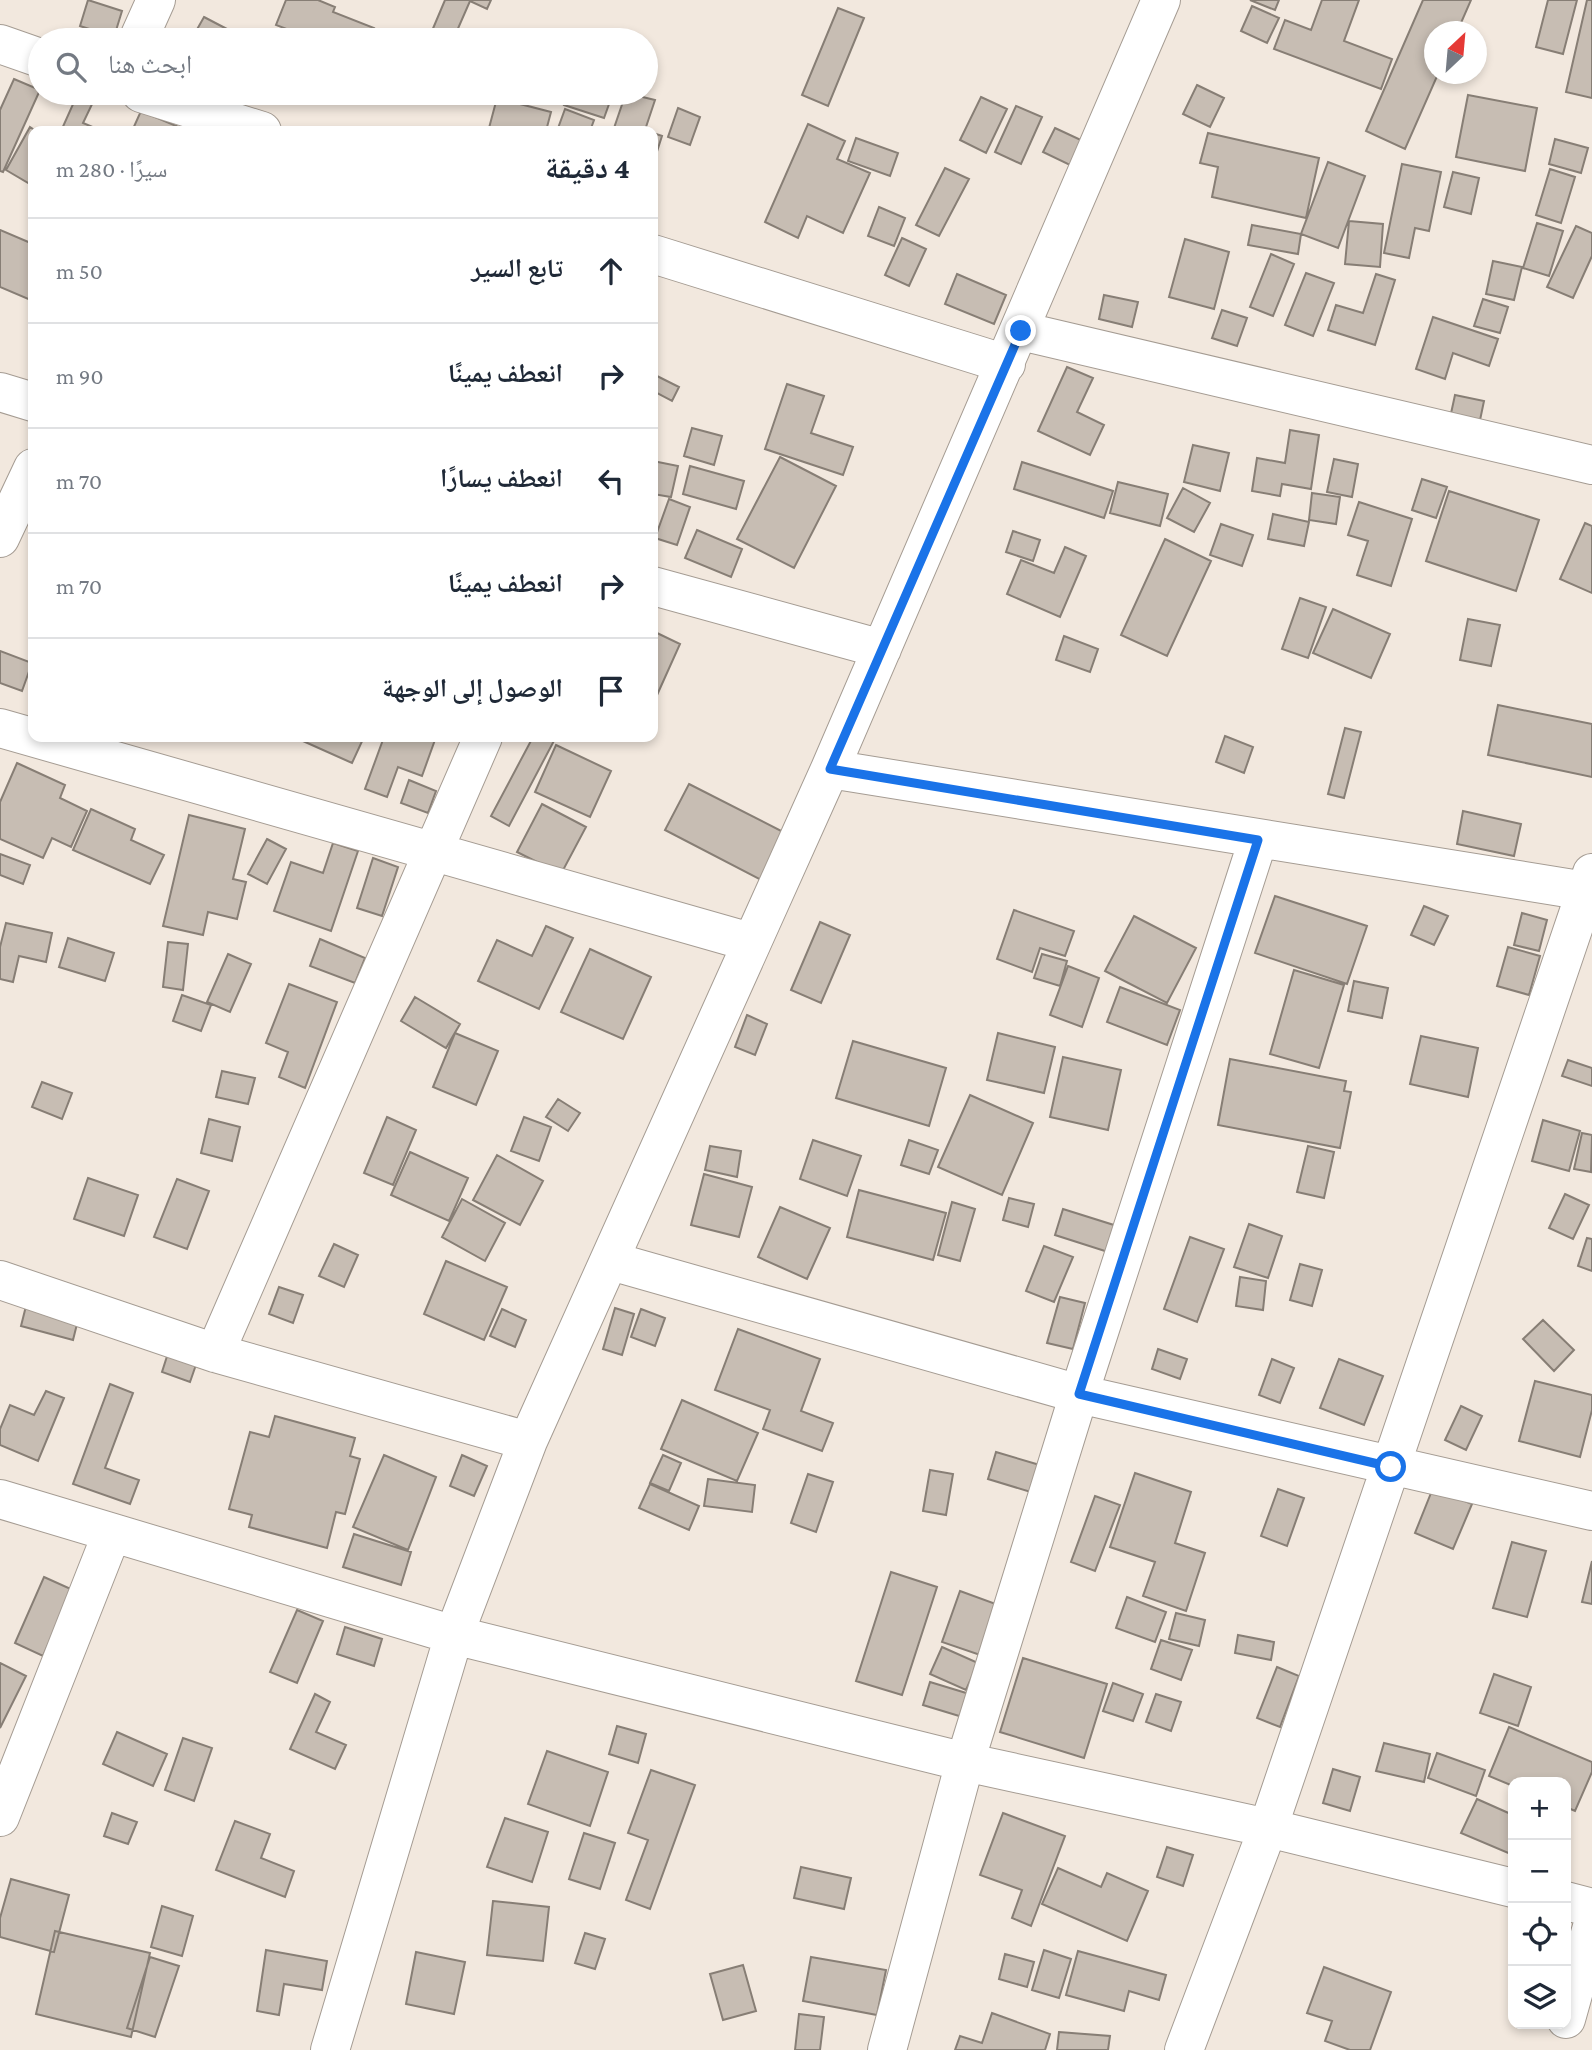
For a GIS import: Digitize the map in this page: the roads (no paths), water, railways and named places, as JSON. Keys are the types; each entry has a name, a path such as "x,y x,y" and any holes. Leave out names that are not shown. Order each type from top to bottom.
{"street":[{"path":"143,28 156,0"},
{"path":"330,2050 454,1635 528,1441 830,769 1014,347 1161,0"},
{"path":"0,44 28,54"},
{"path":"162,105 188,120 228,126"},
{"path":"658,255 1014,347 1592,465"},
{"path":"0,391 28,400"},
{"path":"0,538 28,479"},
{"path":"658,587 882,649"},
{"path":"0,727 28,735"},
{"path":"52,742 750,942"},
{"path":"215,1353 481,742"},
{"path":"830,769 1258,840 1590,885 1268,1828 1184,2050"},
{"path":"887,2050 965,1762 1079,1394 1258,840"},
{"path":"611,1261 1079,1394 1592,1511"},
{"path":"0,1280 215,1353 528,1441"},
{"path":"0,1499 454,1635 965,1762 1268,1828 1508,1887"},
{"path":"0,1817 112,1533"},
{"path":"1571,1902 1592,1908"},
{"path":"1571,2000 1592,1927"},
{"path":"1557,2050 1563,2029"}]}
